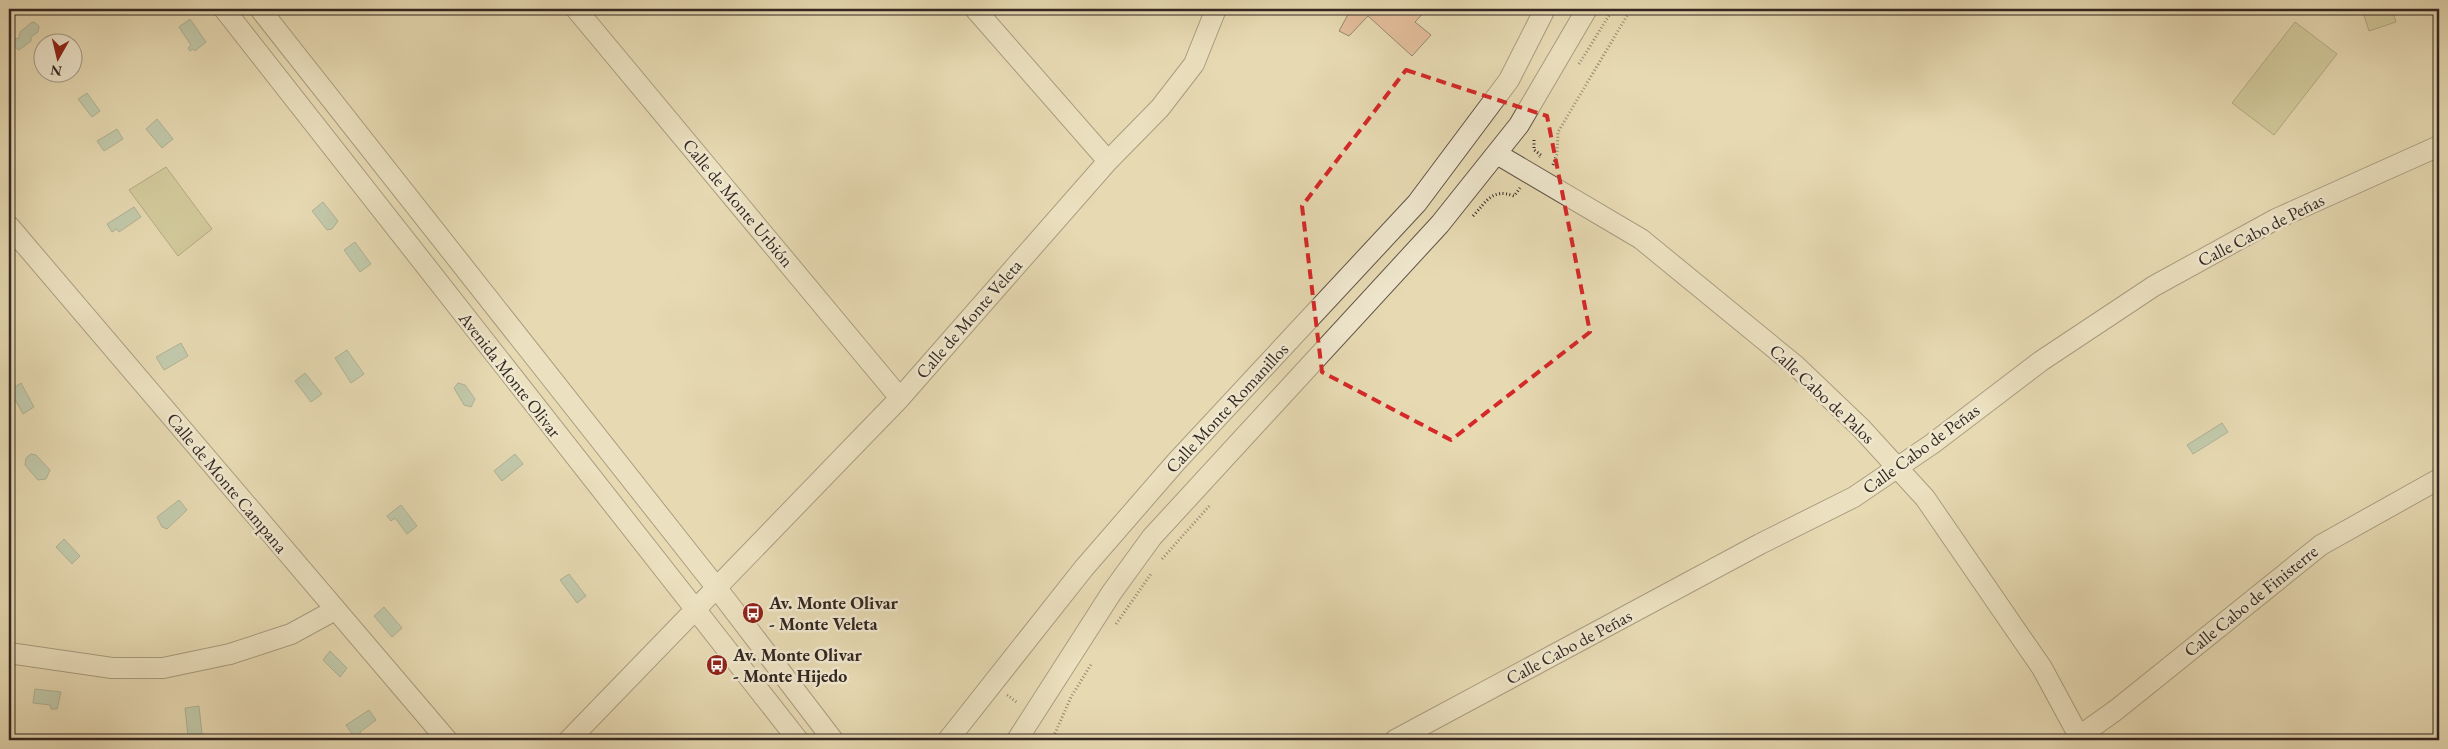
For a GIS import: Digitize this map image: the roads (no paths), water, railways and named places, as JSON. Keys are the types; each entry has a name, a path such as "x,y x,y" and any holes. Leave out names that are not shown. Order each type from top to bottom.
{"street":[{"name":"Avenida Monte Olivar","path":"224,9 798,740"},
{"name":"Avenida Monte Olivar","path":"260,9 716,587 833,740"},
{"name":"Calle de Monte Urbión","path":"576,9 900,398"},
{"path":"975,9 1108,161"},
{"name":"Calle de Monte Veleta","path":"569,740 900,398 1108,161 1160,108 1194,64 1216,9"},
{"name":"Calle Monte Romanillos","path":"948,740 1084,568 1176,462 1417,203 1509,80 1545,9"},
{"name":"Calle Monte Romanillos","path":"1017,740 1112,592 1152,536 1462,198 1519,125 1587,9"},
{"path":"1509,80 1525,79 1532,86 1536,96"},
{"name":"Calle Cabo de Peñas","path":"1395,740 1760,544 1854,497 1898,468 2041,361 2154,286 2276,219 2439,146"},
{"name":"Calle Cabo de Palos","path":"1497,154 1539,173 1641,239 1795,365 1861,428 1924,498 2042,668 2078,739"},
{"path":"1441,172 1440,178 1443,185 1462,198"},
{"path":"380,208 403,191"},
{"name":"Calle de Monte Campana","path":"9,226 334,610 447,740"},
{"path":"410,247 434,229"},
{"name":"Calle Cabo de Finisterre","path":"2078,739 2321,545 2439,479"},
{"path":"9,653 112,668 163,668 230,654 291,634 334,610"}],"place":[{"name":"Av. Monte Olivar - Monte Veleta","path":"753,613"},
{"name":"Av. Monte Olivar - Monte Hijedo","path":"717,665"}]}
